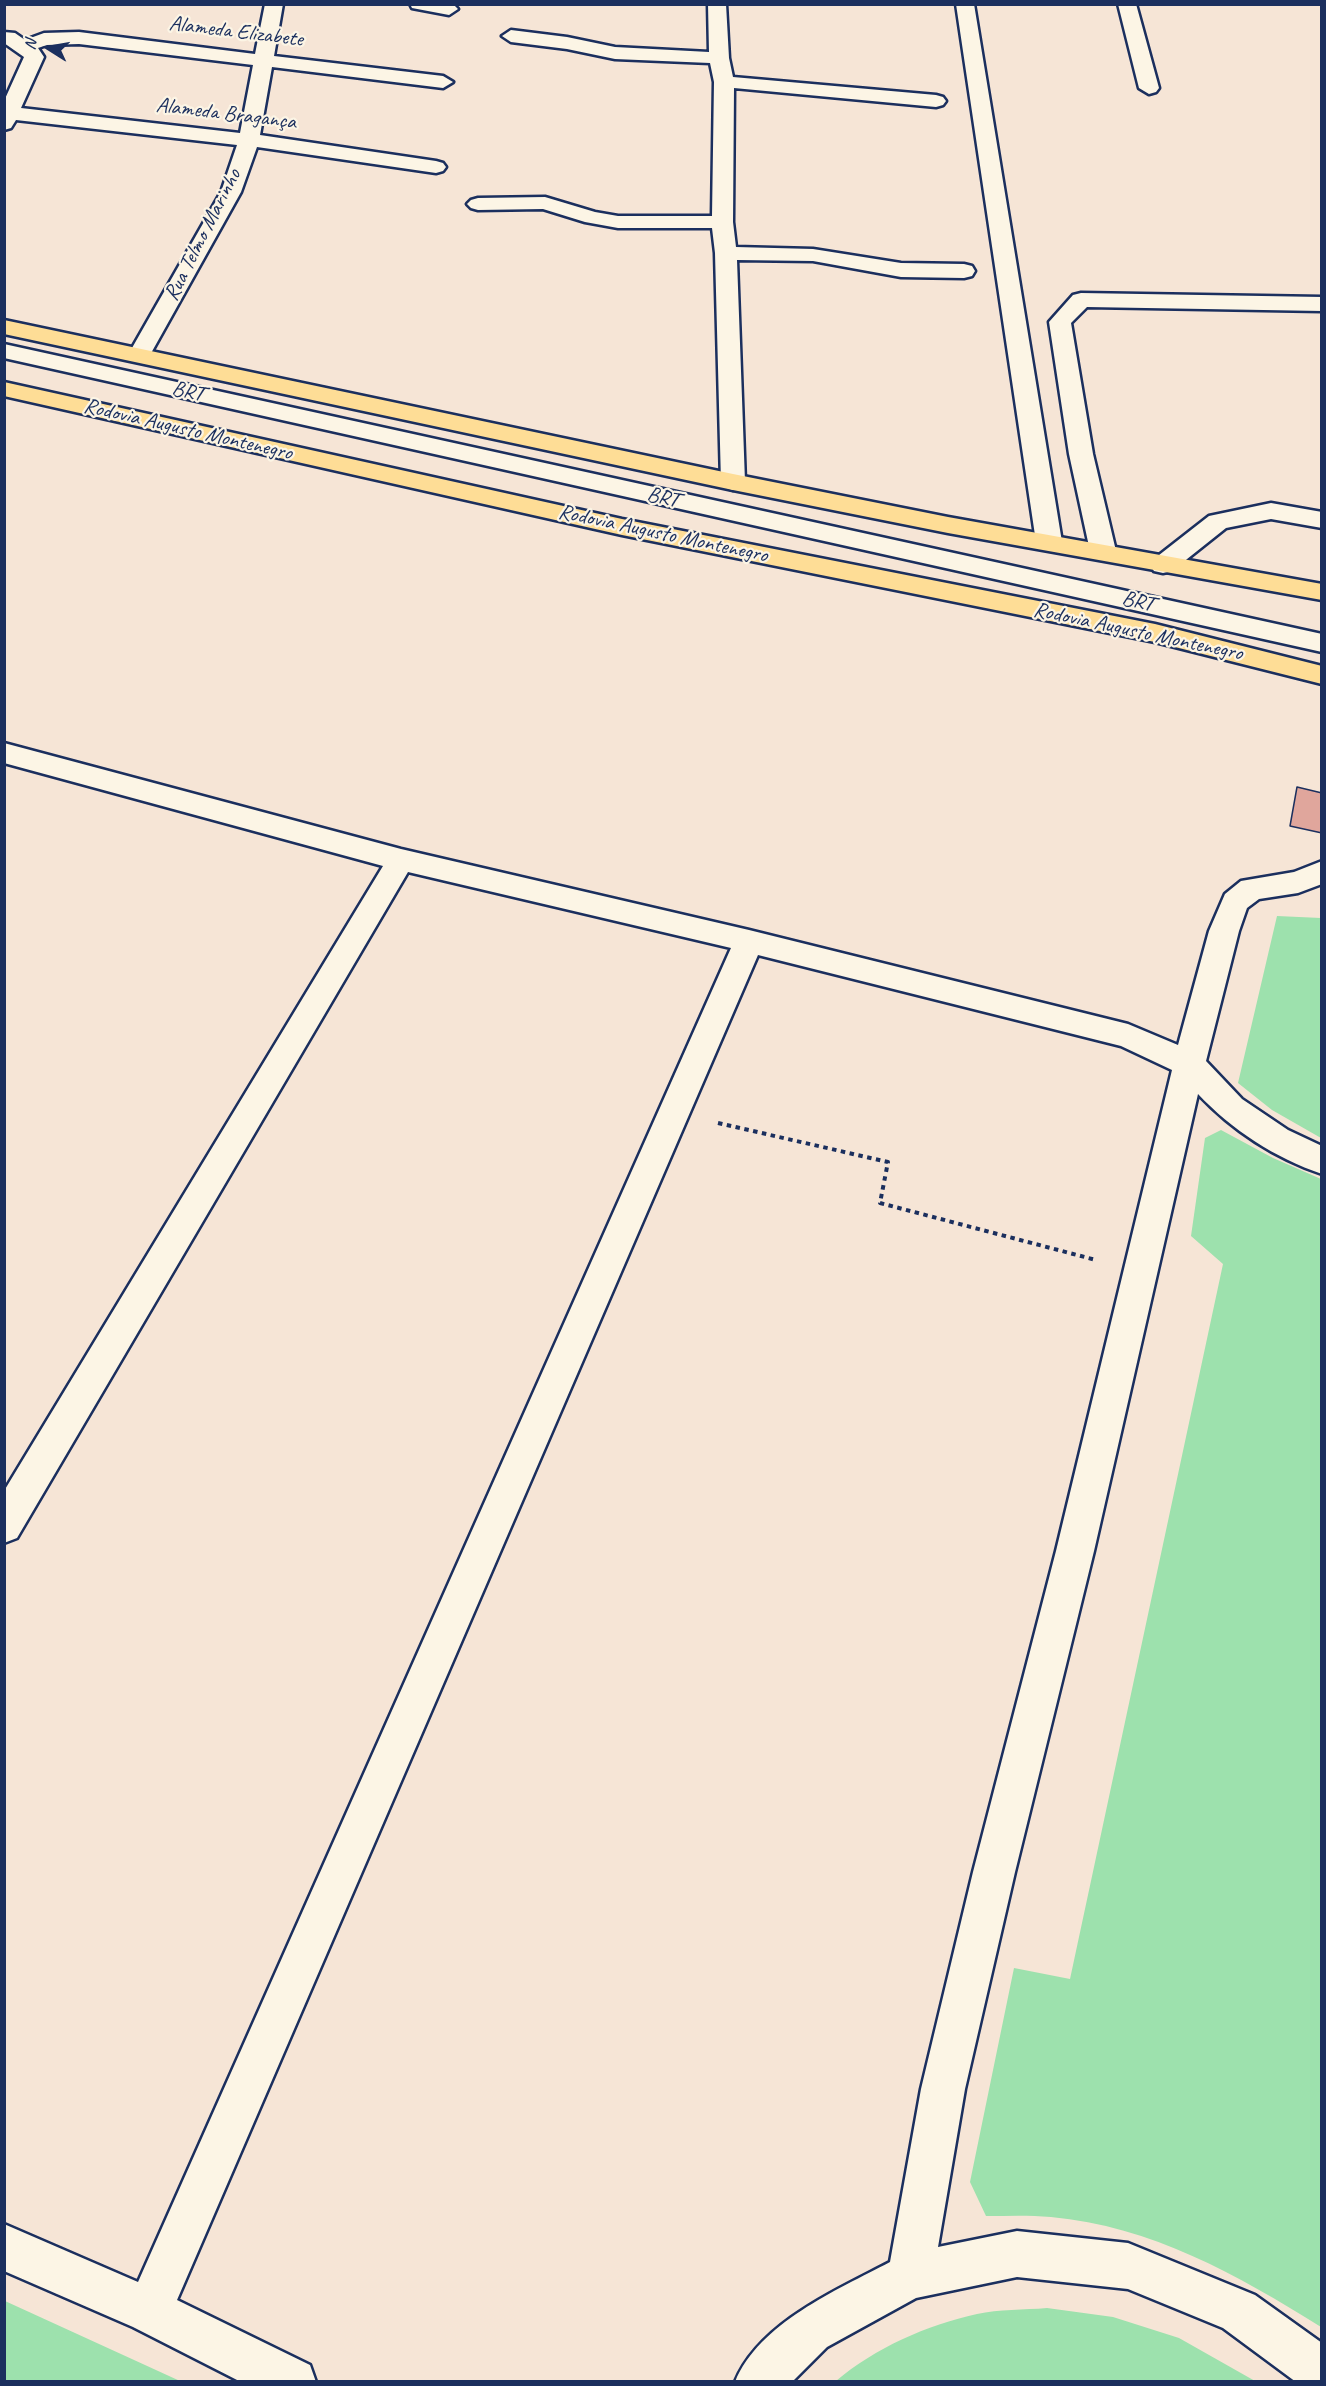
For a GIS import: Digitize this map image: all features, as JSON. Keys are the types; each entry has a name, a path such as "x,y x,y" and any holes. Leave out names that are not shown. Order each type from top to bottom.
{"main road":[{"path":"4,327 733,482 1103,551 1163,565 1322,592"},
{"name":"Rodovia Augusto Montenegro","path":"4,389 622,527 1155,633 1322,675"}],"street":[{"name":"Rua Telmo Marinho","path":"139,355 231,192 249,140 274,4"},
{"path":"419,4 448,9"},
{"path":"717,4 719,58 724,82 722,222 726,253 733,482"},
{"path":"965,4 1049,542"},
{"path":"1127,4 1149,88"},
{"path":"4,35 24,47 34,57 7,118"},
{"path":"511,36 557,41 615,53 719,58"},
{"name":"Alameda Elizabete","path":"24,47 44,39 79,38 443,82"},
{"path":"724,82 800,85 875,97 936,101"},
{"name":"Alameda Bragança","path":"7,118 249,140 436,167"},
{"path":"478,204 545,203 565,207 592,218 618,222 722,222"},
{"path":"726,253 813,255 901,270 964,271"},
{"path":"1103,551 1081,454 1060,322 1081,300 1322,304"},
{"name":"BRT","path":"4,351 1322,644"},
{"path":"1163,565 1218,522 1271,511 1322,520"},
{"path":"10,763 401,860 749,941 1128,1036 1188,1064 1231,1108 1276,1140 1322,1161"},
{"path":"4,1526 401,860"},
{"path":"910,2276 943,2089 994,1872 1075,1551 1188,1064 1224,931 1235,902 1251,889 1314,879"},
{"path":"149,2311 749,941"},
{"path":"4,2247 149,2311 293,2382"},
{"path":"758,2382 810,2330 910,2276 1017,2254 1128,2266 1239,2311 1322,2372"}],"path":[{"path":"674,1112 888,1162 880,1203 1140,1272"}],"green space":[{"path":"1277,916 1321,918 1321,1138 1272,1110 1238,1083"},
{"path":"1221,1130 1273,1158 1321,1179 1321,2327 1258,2289 1158,2242 1088,2222 1043,2216 986,2216 970,2182 1014,1968 1070,1979 1223,1264 1191,1236 1205,1138"},
{"path":"5,2301 180,2381 5,2381"},
{"path":"1047,2308 1113,2317 1179,2338 1255,2381 836,2381 885,2348 939,2324 985,2312"}],"building":[{"path":"1297,787 1322,793 1322,833 1290,826"}]}
